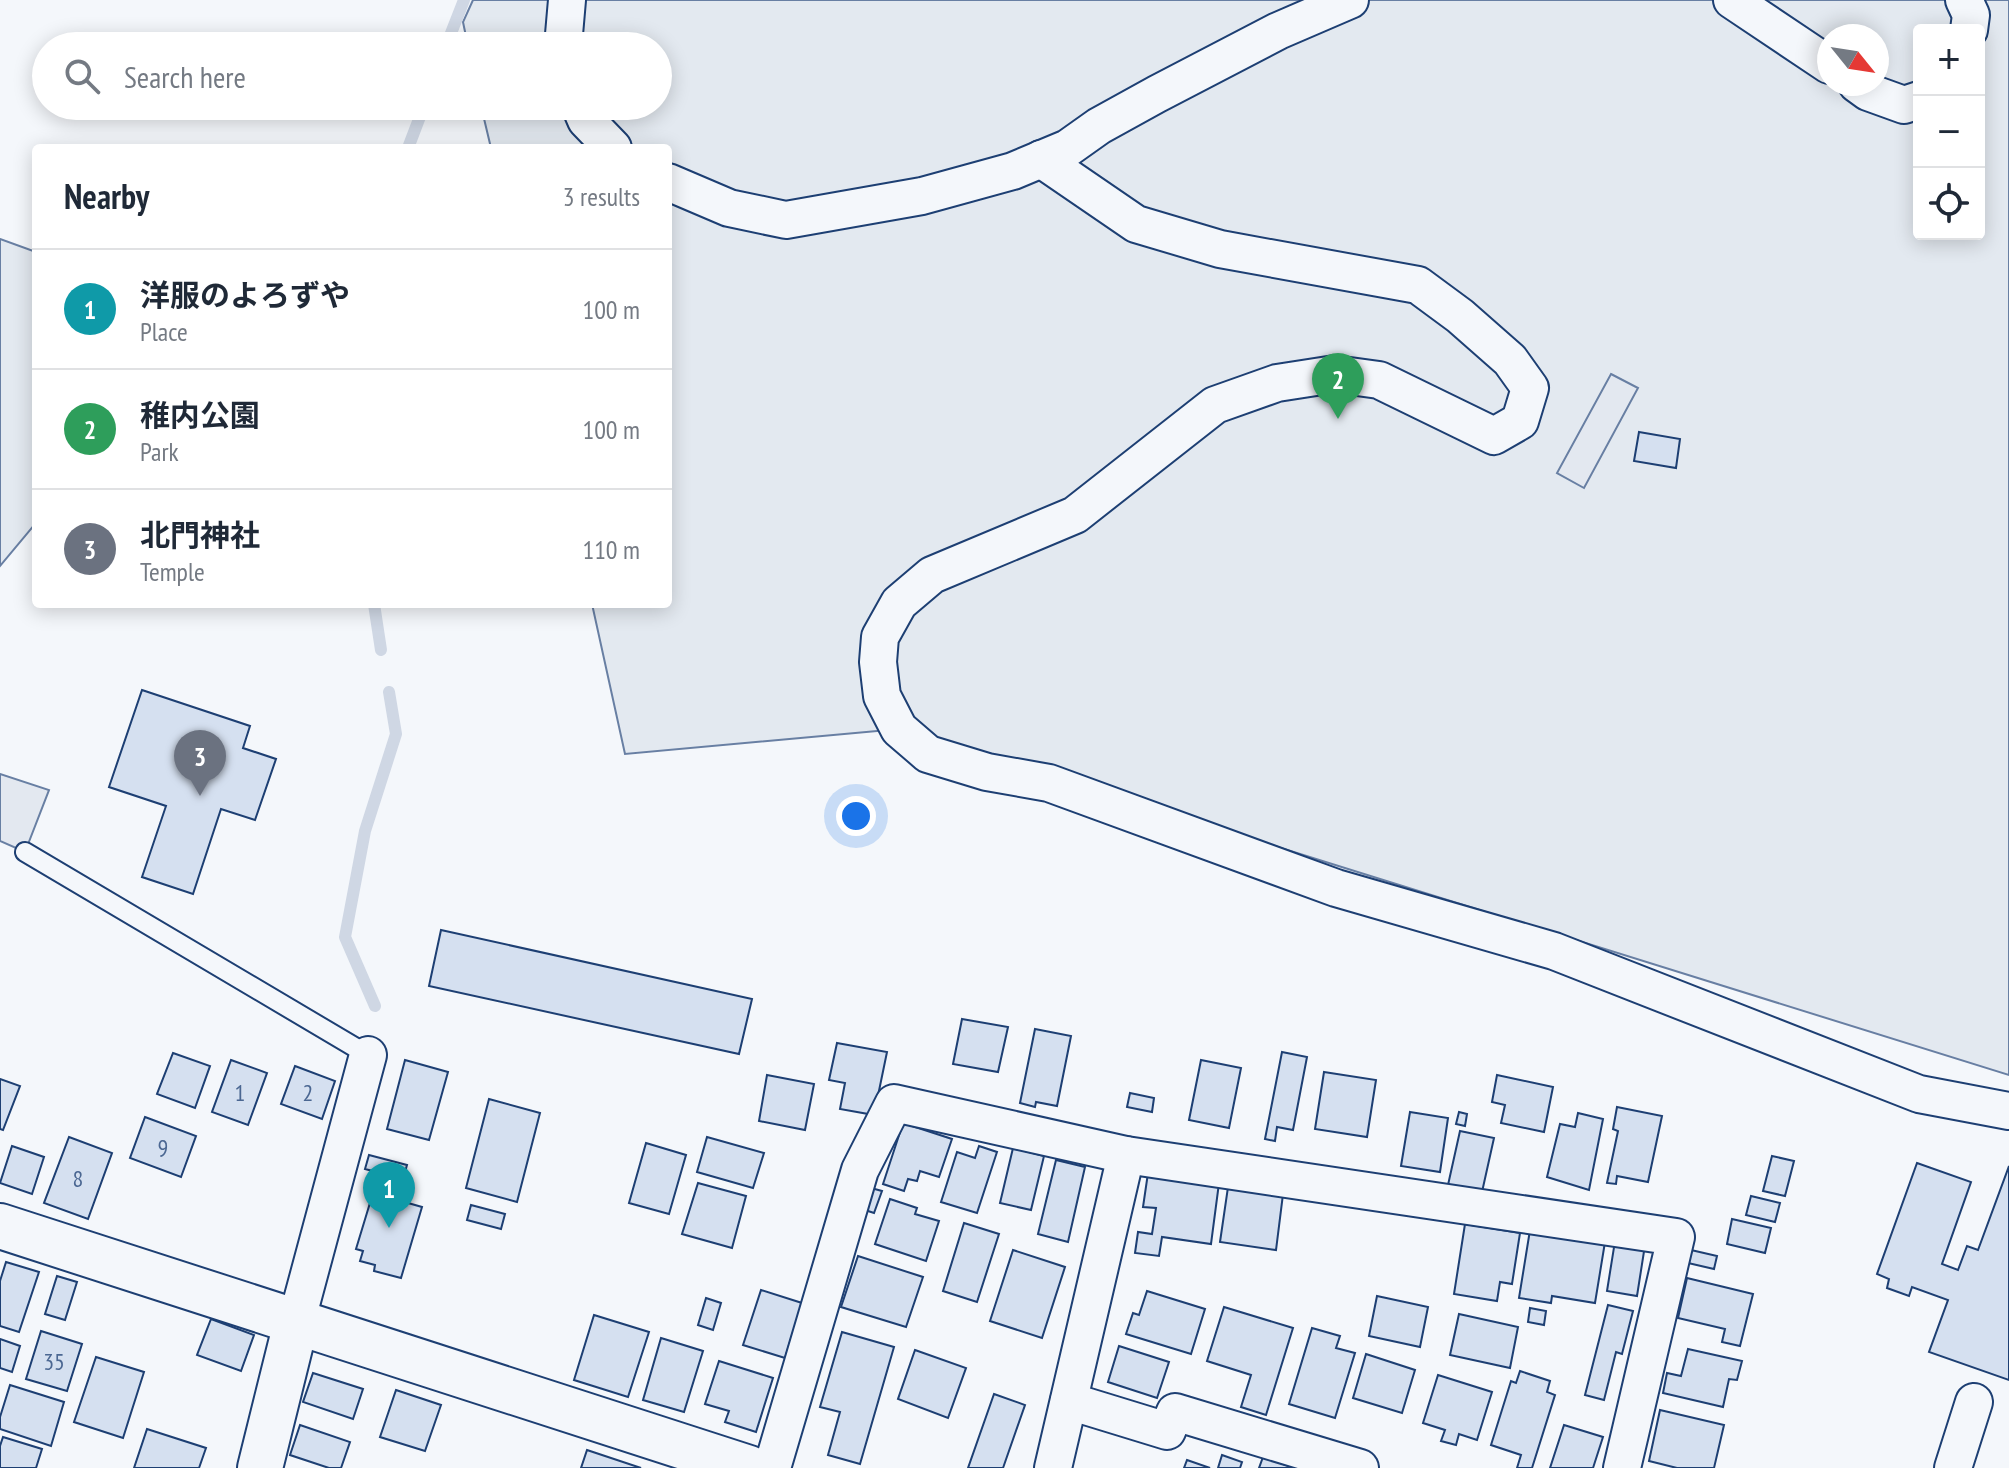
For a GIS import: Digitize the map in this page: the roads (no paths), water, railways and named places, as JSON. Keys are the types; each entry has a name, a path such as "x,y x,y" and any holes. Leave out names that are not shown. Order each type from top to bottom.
{"street":[{"path":"564,32 567,0"},
{"path":"672,184 729,208 786,220 922,196 1013,171 1068,148 1099,126 1157,94 1278,31 1350,0"},
{"path":"1732,0 1817,57"},
{"path":"1964,0 1971,15 1970,24"},
{"path":"1879,96 1904,105 1913,102"},
{"path":"586,120 609,144"},
{"path":"1041,159 1136,224 1220,249 1418,285 1460,316 1510,360 1530,388 1520,421 1494,436 1379,380 1335,374 1277,383 1215,405 1075,515 932,575 899,603 880,637 878,662 882,696 899,729 928,754 987,772 1049,783 1336,888 1554,951 1919,1094 2009,1111"},
{"path":"260,1468 368,1055"},
{"path":"772,1468 860,1170 894,1103 1126,1155 1676,1237 1622,1468"},
{"path":"1053,1468 1126,1155"},
{"path":"0,1226 749,1468"},
{"path":"1069,1401 1167,1431 1175,1412 1360,1468"},
{"path":"1953,1468 1974,1402"}],"lane":[{"path":"25,852 368,1055"}],"waterway":[{"path":"451,32 464,0"},
{"path":"410,144 419,120"},
{"path":"375,608 381,650"},
{"path":"375,1006 345,937 365,831 396,734 389,692"}],"place":[{"name":"稚内公園","path":"1338,419"},
{"name":"北門神社","path":"200,796"},
{"name":"洋服のよろずや","path":"389,1228"}]}
